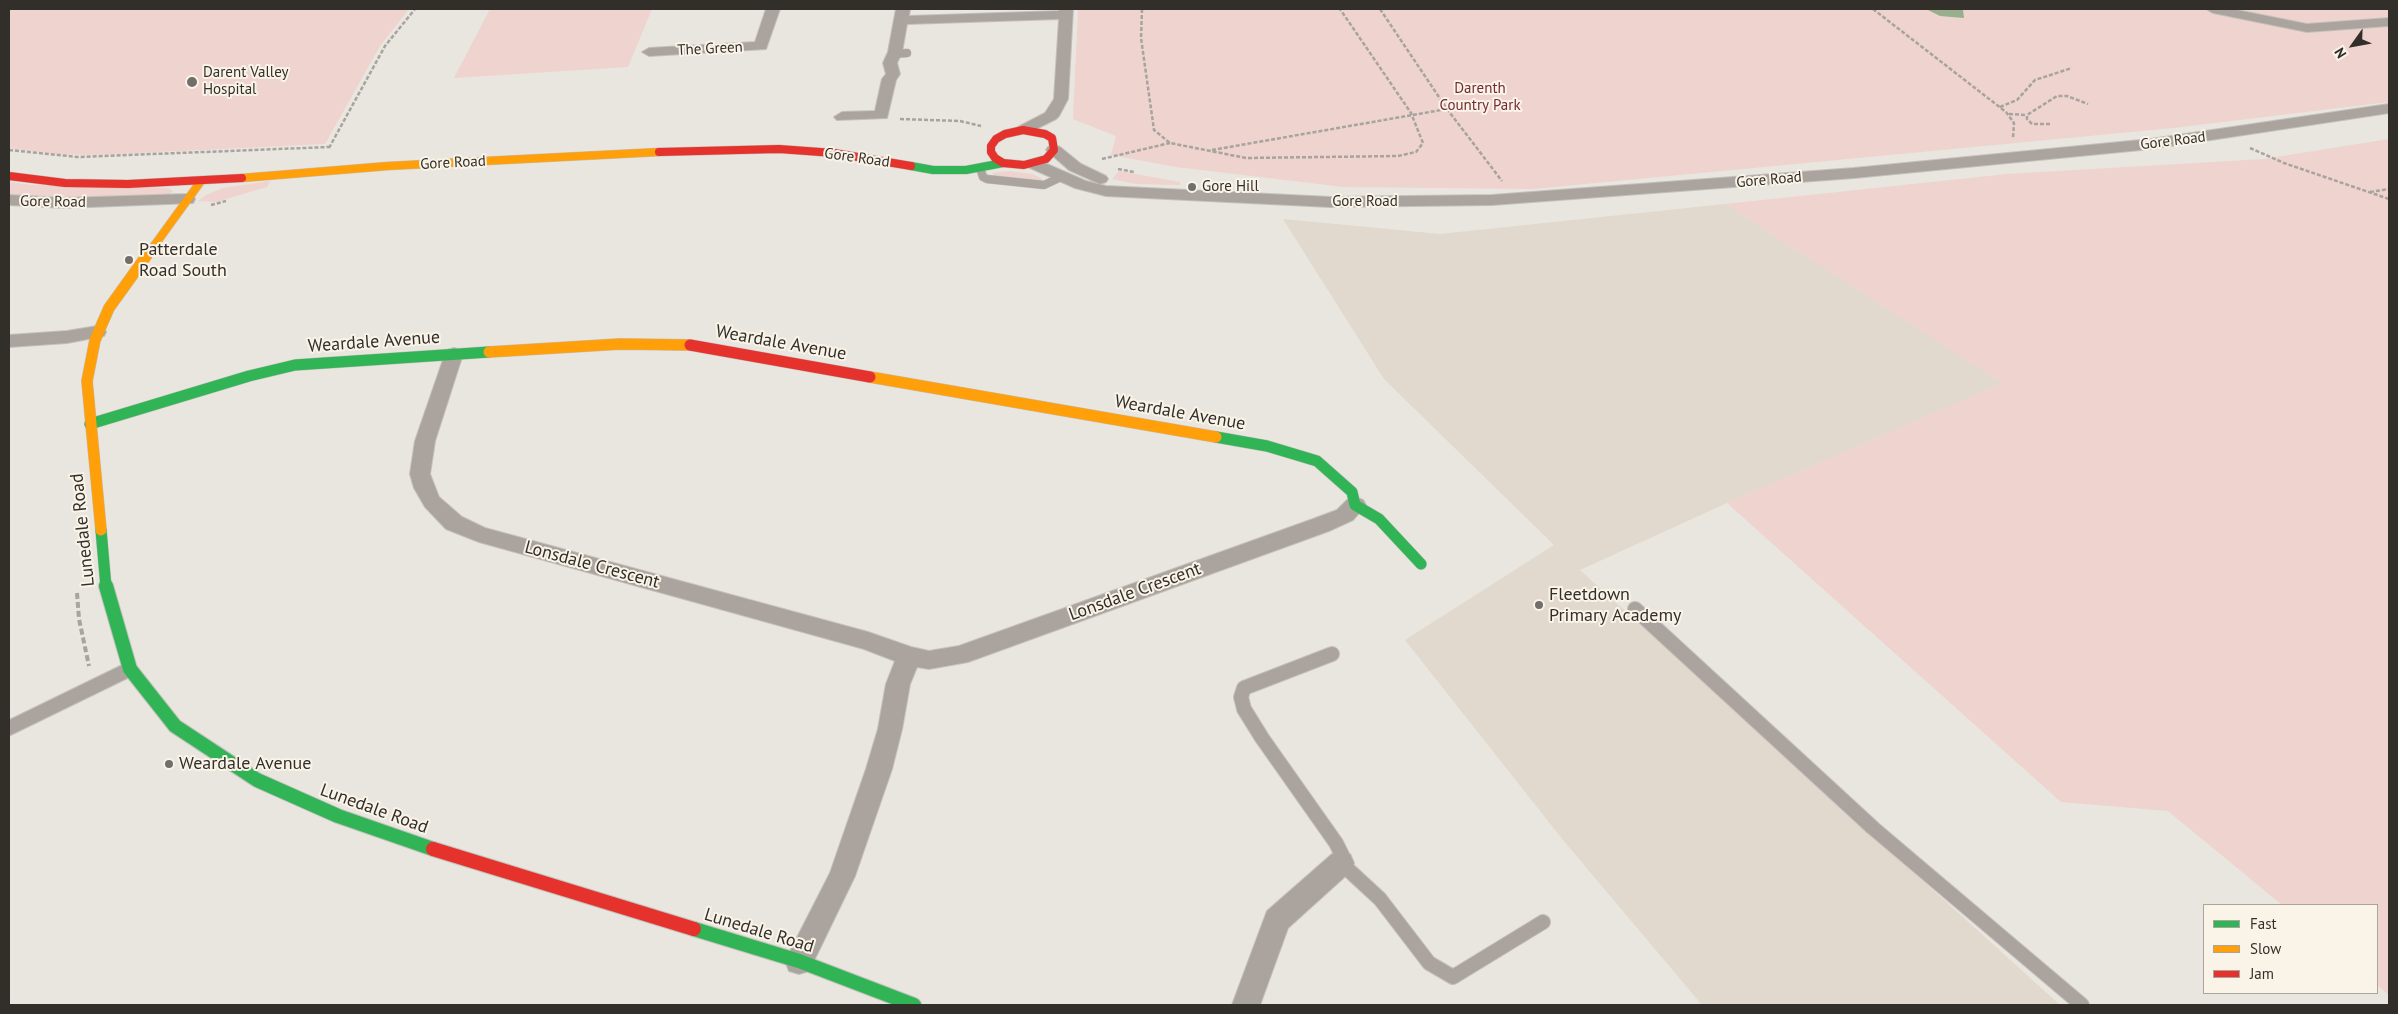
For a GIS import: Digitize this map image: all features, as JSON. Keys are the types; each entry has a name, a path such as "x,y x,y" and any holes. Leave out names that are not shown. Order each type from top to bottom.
{"street":[{"name":"The Green","path":"650,52 760,46 773,9"},
{"path":"2213,9 2307,28 2389,22"},
{"path":"842,117 882,115 889,80 893,74 890,62 901,53 902,14 1066,12 1061,99 1051,116 1023,130 1005,134 978,151"},
{"name":"Gore Road","path":"9,176 65,183 128,184 201,181 388,166 720,149 810,151 933,170 980,168 1003,163 1034,164 1081,185 1106,191 1339,202 1492,200 1854,173 2151,144 2389,108"},
{"path":"1034,164 1046,159 1053,144 1051,116"},
{"path":"1023,130 1045,134 1053,144"},
{"path":"996,139 991,146 990,152 1003,163"},
{"name":"Gore Road","path":"1053,144 1071,165 1090,175 1146,192"},
{"name":"Gore Road","path":"898,164 956,158"},
{"name":"Lunedale Road","path":"201,181 122,289 97,332 90,358 87,381 106,587 130,670 175,726 257,780 338,816 448,854 798,961 914,1005"},
{"name":"Gore Road","path":"9,200 64,203 187,199"},
{"path":"9,341 67,337 97,332"},
{"name":"Weardale Avenue","path":"90,424 281,368 319,363 653,343 704,348 1292,451 1313,459 1330,470 1352,492 1355,505"},
{"name":"Lonsdale Crescent","path":"454,354 425,441 420,474 424,488 432,502 454,523 479,534 858,638 909,656 929,660 960,655 1321,525 1345,515 1355,505"},
{"path":"1355,505 1379,519 1421,564"},
{"path":"798,961 842,876 879,769 890,729 898,684 909,656"},
{"path":"1246,1005 1277,920 1341,863"}],"lane":[{"path":"980,168 983,177 987,179 1044,185 1061,177"},
{"path":"1635,609 1873,828 2082,1005"},
{"path":"1332,654 1244,688 1241,697 1244,709 1262,738 1336,843 1342,855 1341,863 1380,899 1429,963 1453,977 1543,922"},
{"path":"9,728 130,670"}],"path":[{"path":"326,154 385,46 415,9"},
{"path":"1142,9 1142,38 1154,130 1170,142 1246,158 1398,156 1416,152 1423,143 1411,113 1340,9"},
{"path":"1380,9 1447,108 1503,183"},
{"path":"1873,9 2008,114 2015,130 2009,143"},
{"path":"1999,107 2017,100 2035,80 2072,68"},
{"path":"2008,114 2027,115 2041,108 2057,96 2067,96 2088,104"},
{"path":"1209,150 1447,108"},
{"path":"2027,115 2027,119 2032,124 2050,124"},
{"path":"894,119 960,121 986,128"},
{"path":"2226,134 2262,155 2389,199"},
{"path":"1098,160 1170,142"},
{"path":"9,150 78,157 330,146"},
{"path":"2370,192 2389,189"},
{"path":"207,206 230,200"},
{"path":"77,588 79,619 89,660 88,672"}],"shaded area":[{"path":"1926,9 1959,9 1963,10 1964,18 1940,16"},
{"name":"Fleetdown Primary Academy","path":"1725,204 2003,383 1727,503 1580,570 2060,1005 1702,1005 1563,840 1405,640 1554,545 1384,379 1283,219 1440,234"}],"green space":[{"name":"Darent Valley Hospital","path":"9,9 409,9 380,46 325,144 96,155 54,154 9,148"},
{"path":"490,9 652,9 628,67 454,78"},
{"name":"Darenth Country Park","path":"1078,9 2389,9 2389,102 2173,128 1533,189 1344,187 1176,167 1111,155 1116,136 1073,119"},
{"path":"2389,139 2389,995 2378,986 2378,904 2281,904 2168,811 2061,802 1727,503 2002,383 1725,204 2007,174 2264,159"},
{"path":"1008,171 1032,174 1043,179 1038,181 995,176 992,173"},
{"path":"1119,171 1180,182 1180,185 1136,184 1112,179"},
{"path":"270,181 267,187 216,202 198,201 206,195 223,188"},
{"path":"9,182 33,185 168,188 173,191 165,197 90,199 9,196"}],"traffic: fast":[{"path":"911,166 933,170 966,170 1003,163"},
{"path":"90,424 249,376 295,365 489,352"},
{"path":"1216,437 1267,446 1317,461 1352,492 1355,505 1379,519 1421,564"},
{"path":"101,530 106,587 130,669 175,726 257,780 338,816 433,849"},
{"path":"694,929 799,961 914,1005"}],"traffic: slow":[{"path":"242,178 388,166 659,152"},
{"path":"101,530 87,381 95,340 109,308 201,181"},
{"path":"489,352 620,344 690,345"},
{"path":"870,377 1216,437"}],"traffic: jam":[{"path":"1023,130 1045,134 1052,138 1054,150 1046,159 1024,165 1003,163 995,158 991,152 991,146 996,139 1005,134 1023,130"},
{"path":"659,152 779,149 834,153 911,166"},
{"path":"9,176 65,183 128,184 242,178"},
{"path":"690,345 870,377"},
{"path":"433,849 694,929"}],"place":[{"name":"Darent Valley Hospital","path":"192,82"},
{"name":"Gore Hill","path":"1192,187"},
{"name":"Patterdale Road South","path":"129,260"},
{"name":"Fleetdown Primary Academy","path":"1539,605"},
{"name":"Weardale Avenue","path":"169,764"}]}
